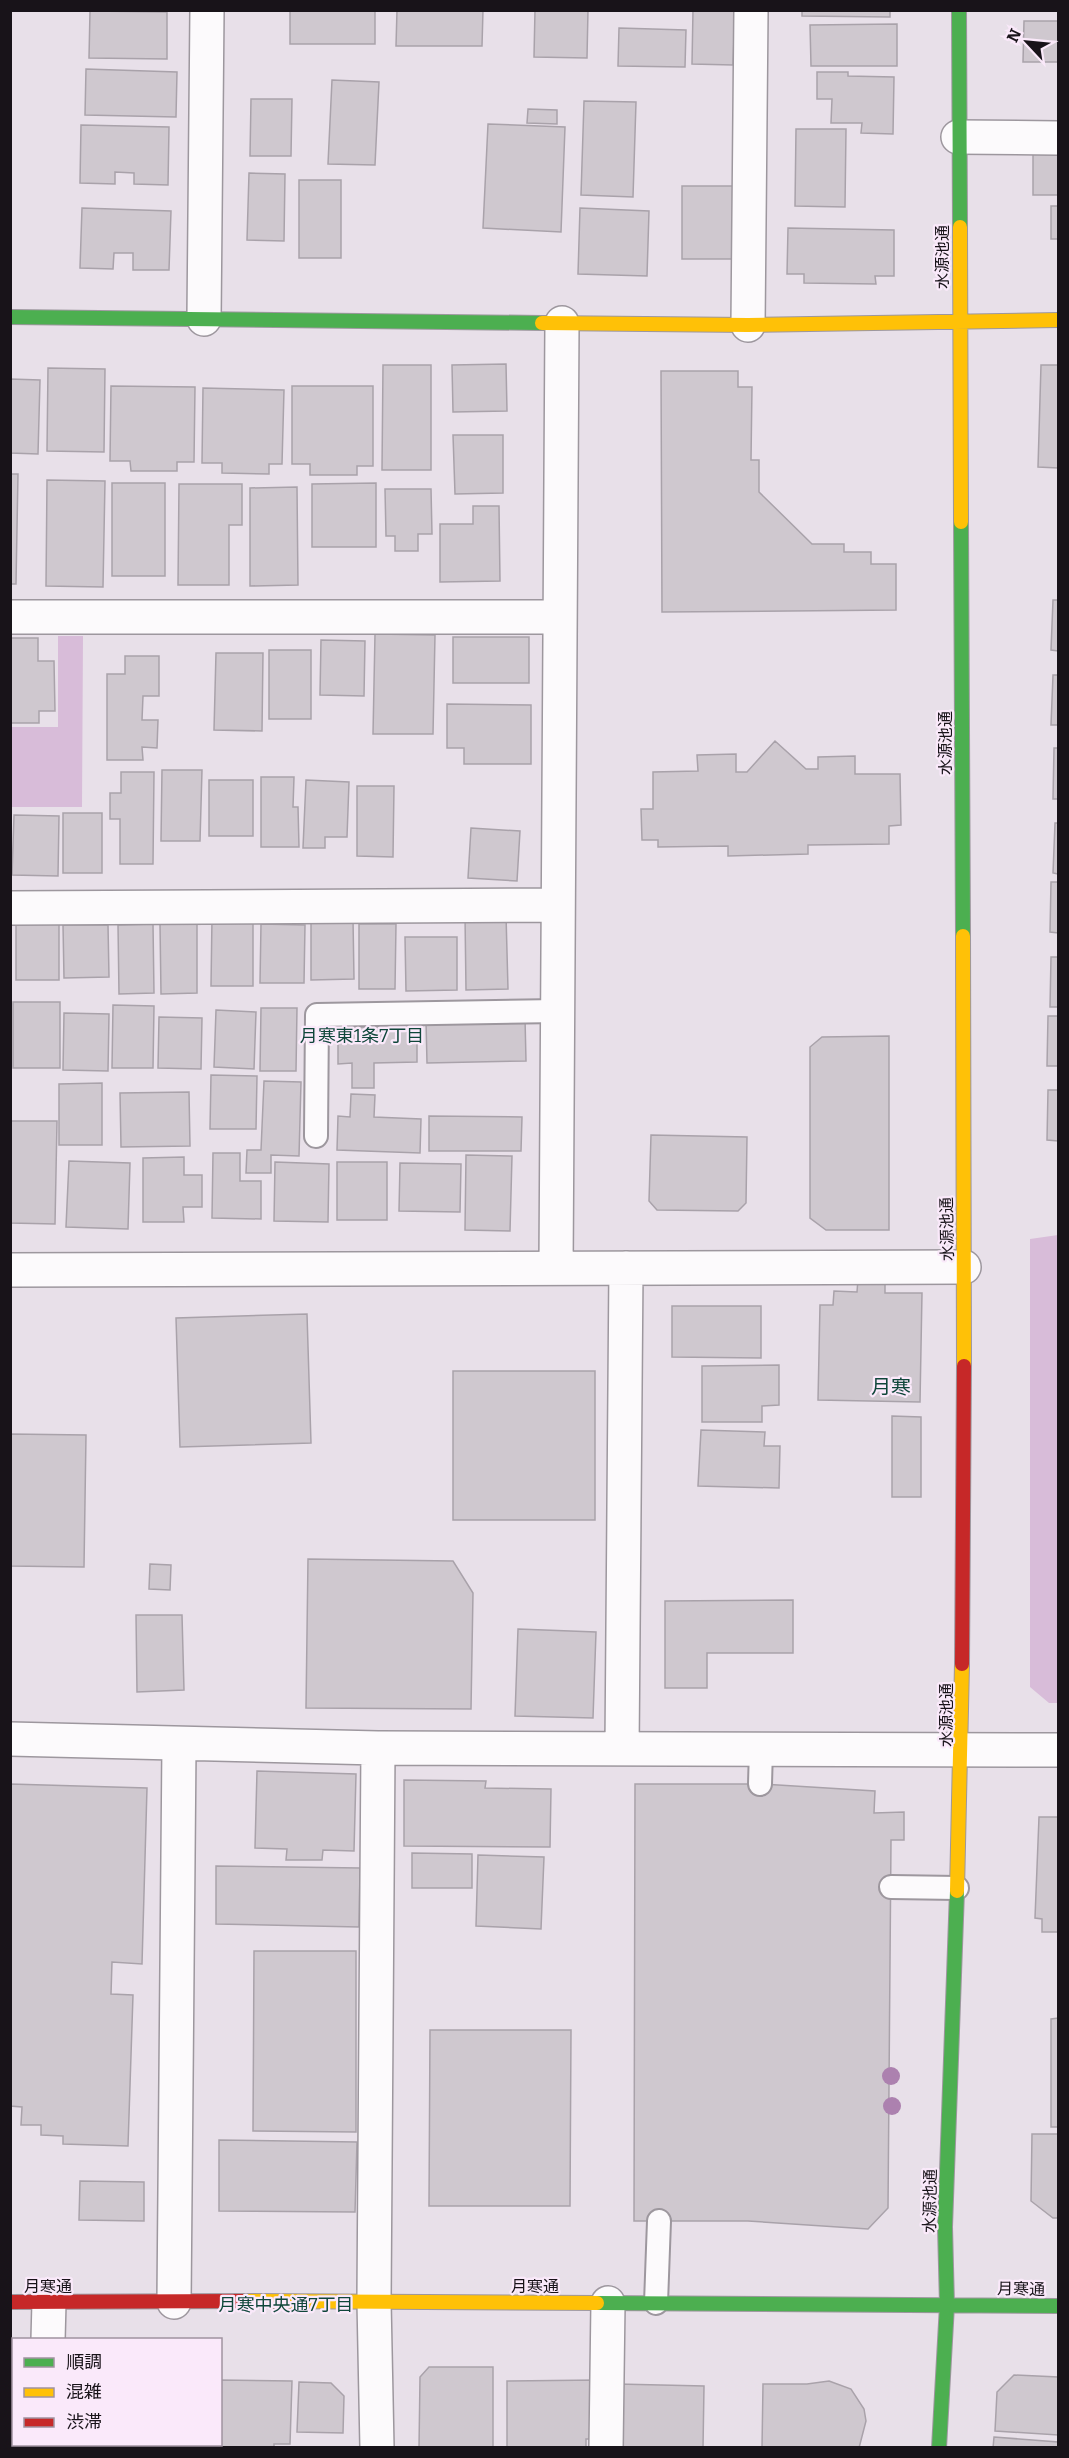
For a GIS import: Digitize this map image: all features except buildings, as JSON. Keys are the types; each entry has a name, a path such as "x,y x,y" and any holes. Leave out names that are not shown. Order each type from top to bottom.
{"main road":[{"name":"水源池通","path":"939,2448 947,2304 945,2227 962,1748 964,1268 958,320 959,10"},
{"path":"10,316 748,325 1059,320"},
{"name":"月寒通","path":"10,2302 374,2301 1059,2306"}],"street":[{"path":"204,319 207,10"},
{"path":"748,325 752,10"},
{"path":"958,137 1059,138"},
{"path":"556,1269 562,323"},
{"path":"10,617 560,617"},
{"path":"10,908 558,905"},
{"path":"622,1749 626,1268"},
{"path":"10,1270 964,1268"},
{"path":"10,1739 179,1745 378,1748 1059,1750"},
{"path":"174,2302 179,1745"},
{"path":"377,2448 374,2301 378,1748"},
{"path":"48,2302 48,2338"},
{"path":"606,2448 608,2303"}],"lane":[{"path":"316,1136 317,1015 558,1011"},
{"path":"760,1784 761,1749"},
{"path":"891,1887 957,1888"},
{"path":"656,2303 659,2222"}],"shaded area":[{"path":"58,636 83,636 82,807 11,807 11,727 58,727"},
{"path":"1058,1235 1058,1703 1049,1703 1030,1687 1030,1239"}],"traffic: fast":[{"path":"959,10 960,227"},
{"path":"10,317 542,323"},
{"path":"961,522 963,936"},
{"path":"939,2448 947,2305 945,2227 957,1891"},
{"path":"597,2303 1058,2306"}],"traffic: slow":[{"path":"960,227 961,522"},
{"path":"542,323 748,325 1058,320"},
{"path":"963,936 964,1366"},
{"path":"957,1891 962,1664"},
{"path":"242,2301 597,2303"}],"traffic: jam":[{"path":"962,1664 964,1366"},
{"path":"10,2302 242,2301"}],"district":[{"name":"月寒東1条7丁目","path":"362,1036"},
{"name":"月寒","path":"891,1387"},
{"name":"月寒中央通7丁目","path":"286,2305"}]}
